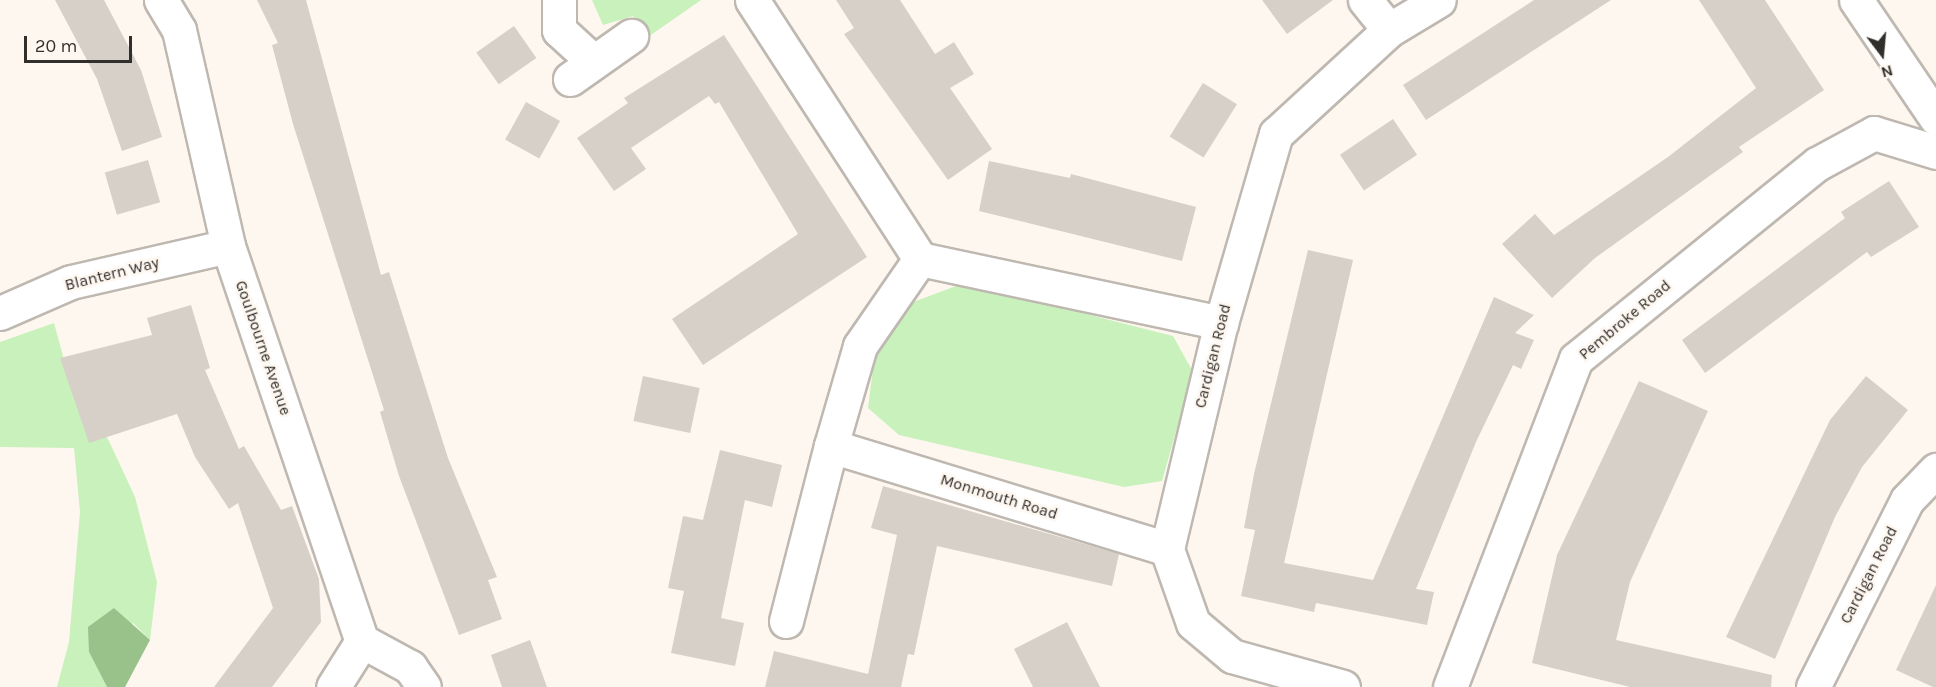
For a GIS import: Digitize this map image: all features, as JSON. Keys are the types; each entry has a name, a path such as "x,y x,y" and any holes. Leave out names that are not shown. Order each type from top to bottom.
{"street":[{"name":"Goulbourne Avenue","path":"161,0 179,30 228,246 362,641"},
{"path":"559,0 559,30 582,70 631,36"},
{"path":"752,0 920,259 1221,323"},
{"path":"1365,0 1389,30"},
{"name":"Cardigan Road","path":"1167,549 1221,323 1276,134 1389,30 1439,0"},
{"path":"1856,0 1936,118"},
{"name":"Pembroke Road","path":"1450,687 1576,359 1816,164 1874,133 1936,152"},
{"name":"Blantern Way","path":"0,313 71,282 228,246"},
{"path":"786,620 831,446 860,346 920,259"},
{"name":"Monmouth Road","path":"831,446 1167,549"},
{"name":"Cardigan Road","path":"1812,687 1907,500 1936,470"},
{"path":"1167,549 1193,622 1232,656 1343,687"},
{"path":"333,687 362,641 410,667 424,687"}],"green space":[{"path":"592,0 701,0 648,37 633,16 603,25"},
{"path":"964,283 1173,336 1193,372 1162,481 1124,487 899,435 868,408 875,352 908,304"},
{"path":"54,323 68,374 109,441 135,497 157,582 150,640 133,623 89,652 107,687 57,687 69,642 80,512 74,448 0,447 0,342"},
{"path":"114,608 150,640 125,687 107,687 89,652 88,627"}],"building":[{"path":"55,0 104,0 141,70 162,137 122,151 97,79"},
{"path":"257,0 306,0 381,275 389,272 448,458 497,577 488,580 502,619 459,635 399,476 380,412 384,410 293,124 272,45 278,43"},
{"path":"836,0 900,0 935,54 954,42 974,74 950,88 992,149 948,180 844,34 854,28"},
{"path":"1262,0 1333,0 1287,34"},
{"path":"1534,0 1611,0 1426,120 1403,85"},
{"path":"1699,0 1765,0 1824,90 1739,147 1743,152 1595,258 1552,298 1502,244 1535,214 1554,235 1668,157 1756,88"},
{"path":"514,26 536,58 499,84 476,52"},
{"path":"724,35 867,257 703,365 672,319 798,234 719,102 715,104 709,96 631,148 646,169 614,191 577,138 628,103 624,98"},
{"path":"1203,83 1237,104 1204,158 1170,136"},
{"path":"526,102 560,121 539,159 505,140"},
{"path":"1393,119 1417,155 1364,190 1340,155"},
{"path":"148,160 160,202 117,215 105,172"},
{"path":"989,161 1070,178 1071,174 1196,207 1182,261 979,211"},
{"path":"1889,181 1919,227 1871,257 1867,252 1705,373 1682,340 1845,218 1841,212"},
{"path":"1308,250 1353,260 1284,563 1373,580 1494,297 1534,315 1515,333 1534,340 1521,369 1513,365 1476,442 1416,589 1434,592 1427,625 1316,603 1314,612 1241,596 1255,530 1244,528 1254,474"},
{"path":"191,305 210,368 205,370 239,449 244,446 281,510 292,506 319,579 321,622 272,687 214,687 273,608 238,503 229,509 195,457 177,414 89,443 60,358 152,335 147,318"},
{"path":"643,376 700,388 690,433 633,421"},
{"path":"1866,376 1908,410 1862,467 1835,517 1775,659 1726,637 1830,420"},
{"path":"1639,381 1708,411 1630,582 1616,640 1772,675 1771,687 1630,687 1532,663 1557,555"},
{"path":"720,450 782,465 772,507 745,500 721,618 744,623 735,666 671,653 684,591 668,588 683,516 703,520"},
{"path":"883,486 1119,554 1112,586 937,546 914,655 908,654 901,687 765,687 774,651 868,674 897,535 871,528"},
{"path":"1936,585 1936,687 1933,687 1896,670"},
{"path":"1067,622 1100,687 1033,687 1014,649"},
{"path":"530,640 547,687 502,687 491,655"}]}
